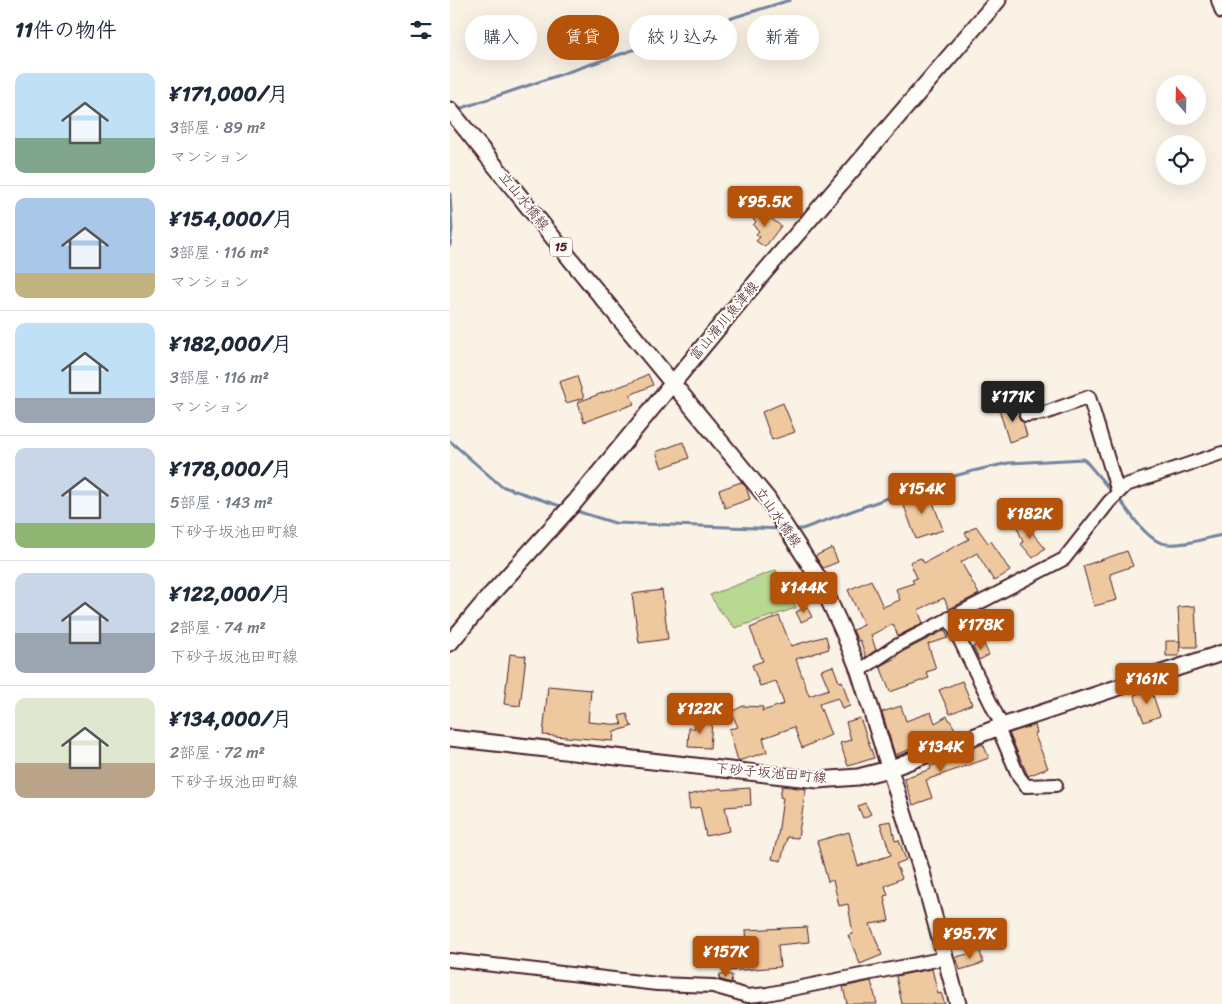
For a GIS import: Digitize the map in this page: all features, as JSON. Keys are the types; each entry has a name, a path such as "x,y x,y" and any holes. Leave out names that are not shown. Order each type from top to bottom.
{"main road":[{"name":"富山滑川魚津線","path":"450,643 485,601 575,502 673,382 998,0"},
{"name":"立山水橋線","path":"450,110 767,498 819,579 843,631 858,671 922,869 958,1004"},
{"name":"下砂子坂池田町線","path":"450,738 818,780 858,777 889,769 1000,727 1222,653"}],"street":[{"path":"1218,0 1222,12"},
{"path":"1026,415 1045,412 1088,397 1118,492"},
{"path":"858,671 896,646 1064,559 1118,492 1126,485 1222,453"},
{"path":"948,618 1000,727 1019,777 1026,786 1056,785"},
{"path":"450,960 657,984 713,986 748,996 768,994 946,958"}],"green space":[{"path":"776,570 796,608 735,628 720,611 710,595"}],"building":[{"path":"760,210 781,226 765,247 756,241 760,237 756,234 759,231 753,225 756,222 753,219"},
{"path":"648,374 653,385 630,395 634,404 584,422 578,402"},
{"path":"577,376 584,398 566,403 559,382"},
{"path":"1034,387 1040,403 1022,408 1017,393"},
{"path":"783,403 795,432 772,440 762,412"},
{"path":"1017,404 1018,416 1023,422 1027,436 1009,442 999,409"},
{"path":"683,442 689,458 662,468 656,452"},
{"path":"741,482 746,487 750,499 725,508 719,490"},
{"path":"929,491 943,530 916,539 902,500"},
{"path":"1028,522 1034,535 1045,548 1033,558 1021,544 1023,542 1017,527"},
{"path":"976,526 988,543 991,541 1010,571 994,581 977,553 961,562 979,594 949,609 944,598 918,610 923,623 898,636 893,624 871,635 876,650 866,657 860,640 858,641 853,630 864,625 848,590 871,580 883,607 900,600 896,589 914,583 912,580 917,578 910,562 921,558 924,563 969,539 965,533"},
{"path":"832,548 838,562 823,568 815,556"},
{"path":"1127,551 1133,566 1110,574 1117,600 1094,606 1083,566"},
{"path":"662,590 668,639 639,643 632,594"},
{"path":"1195,606 1197,647 1180,647 1178,607"},
{"path":"807,607 812,617 801,622 796,612"},
{"path":"779,616 791,646 826,636 829,649 796,659 809,696 829,689 821,670 833,666 839,682 842,681 850,706 842,709 838,698 819,704 831,735 802,748 794,727 763,738 767,752 738,761 729,729 738,727 731,712 743,706 763,707 762,711 784,704 776,681 760,686 752,665 763,661 750,628"},
{"path":"945,630 948,638 928,644 936,669 926,672 929,678 890,692 880,666 897,657 900,653"},
{"path":"1166,641 1180,641 1179,656 1166,656"},
{"path":"983,642 989,655 979,660 973,647"},
{"path":"510,654 526,656 520,706 504,704"},
{"path":"962,681 972,704 950,714 939,690"},
{"path":"548,686 591,690 588,722 622,725 619,716 627,714 631,726 633,726 614,732 613,741 543,735"},
{"path":"1151,689 1160,716 1144,722 1134,695"},
{"path":"901,706 906,721 931,712 935,723 947,716 957,732 895,755 882,712"},
{"path":"860,718 874,758 848,766 840,743 851,740 846,722"},
{"path":"695,720 712,721 710,748 688,747 689,728 695,728"},
{"path":"1035,725 1037,733 1034,733 1048,768 1028,776 1009,733"},
{"path":"983,744 989,758 926,780 932,798 913,805 904,778 931,769 930,766 969,754 968,750"},
{"path":"782,786 806,789 798,838 787,837 781,861 772,859 778,835 783,798 780,797"},
{"path":"721,788 722,790 750,788 751,805 725,807 730,831 706,836 700,807 690,809 688,795"},
{"path":"865,803 871,814 863,818 858,806"},
{"path":"891,821 895,841 899,840 906,860 896,864 902,878 885,886 888,895 884,896 889,921 870,924 882,955 860,964 848,935 853,934 848,904 839,906 833,880 828,882 817,841 849,832 858,866 891,855 880,823"},
{"path":"807,927 809,942 778,945 780,967 729,971 728,957 748,956 746,930"},
{"path":"980,951 983,963 960,970 956,957"},
{"path":"932,969 938,994 941,993 945,1004 902,1004 896,976"},
{"path":"720,974 732,975 731,983 719,979"},
{"path":"871,981 877,1004 847,1004 843,987"}],"waterway":[{"path":"456,110 677,35 790,0"},
{"path":"450,194 452,229 450,245"},
{"path":"450,441 501,486 563,507"},
{"path":"794,529 802,529 932,482 1008,463 1084,459 1112,492"},
{"path":"1118,498 1136,521 1157,541 1180,544 1222,535"},
{"path":"573,510 615,523 783,529"}]}
